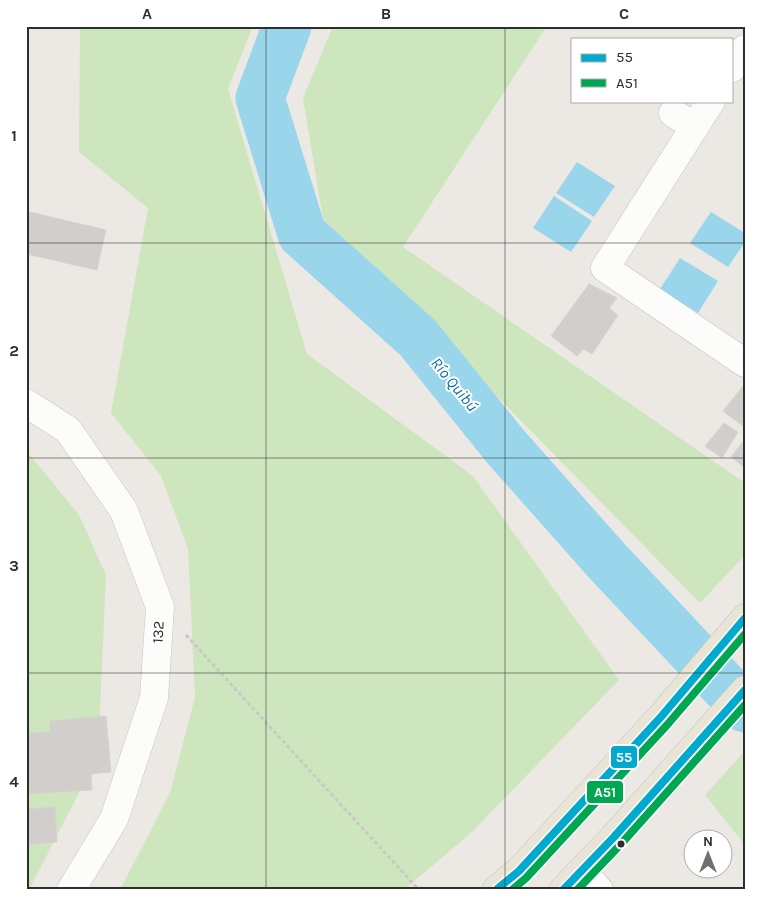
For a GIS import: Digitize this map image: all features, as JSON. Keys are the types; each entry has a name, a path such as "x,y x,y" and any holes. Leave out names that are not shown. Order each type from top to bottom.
{"main road":[{"path":"496,890 519,871 660,718 744,619"},
{"path":"581,884 691,749 745,690"}],"street":[{"path":"734,65 745,49"},
{"path":"710,102 684,120 605,268 745,363"},
{"name":"132","path":"26,403 68,430 124,511 160,607 154,698 114,819 71,890"}],"path":[{"path":"160,607 419,890"}],"green space":[{"path":"80,26 253,26 228,89 307,354 473,476 619,680 472,832 404,890 120,890 170,793 195,697 188,549 161,476 111,413 148,208 79,152"},
{"path":"333,26 547,26 403,247 745,483 745,555 700,603 323,219 303,98"},
{"path":"26,450 79,515 106,575 98,756 29,890 26,890"},
{"path":"745,751 745,845 734,831 734,828 731,828 705,795"}],"water":[{"path":"577,162 615,186 594,217 556,193"},
{"path":"554,196 592,221 571,252 533,228"},
{"path":"711,212 745,233 745,242 728,267 690,243"},
{"path":"680,258 718,281 698,313 660,289"}],"building":[{"path":"26,211 106,230 97,270 26,254"},
{"path":"589,284 617,298 609,308 618,315 592,354 583,349 577,356 551,336"},
{"path":"743,386 745,387 743,426 723,411"},
{"path":"724,423 738,432 722,458 705,446"},
{"path":"745,439 745,468 731,457"},
{"path":"106,716 111,772 91,774 92,790 26,794 26,733 50,732 50,721"},
{"path":"55,807 57,842 26,845 26,809"}],"waterway":[{"name":"Río Quibú","path":"287,26 260,98 302,234 418,338 505,446 607,561 745,708"}],"transit line":[{"name":"55","path":"496,890 519,871 660,718 745,618"},
{"name":"A51","path":"512,890 526,878 667,725 745,634"},
{"name":"55","path":"563,890 614,837 745,690"},
{"name":"A51","path":"577,890 621,844 745,705"}]}
